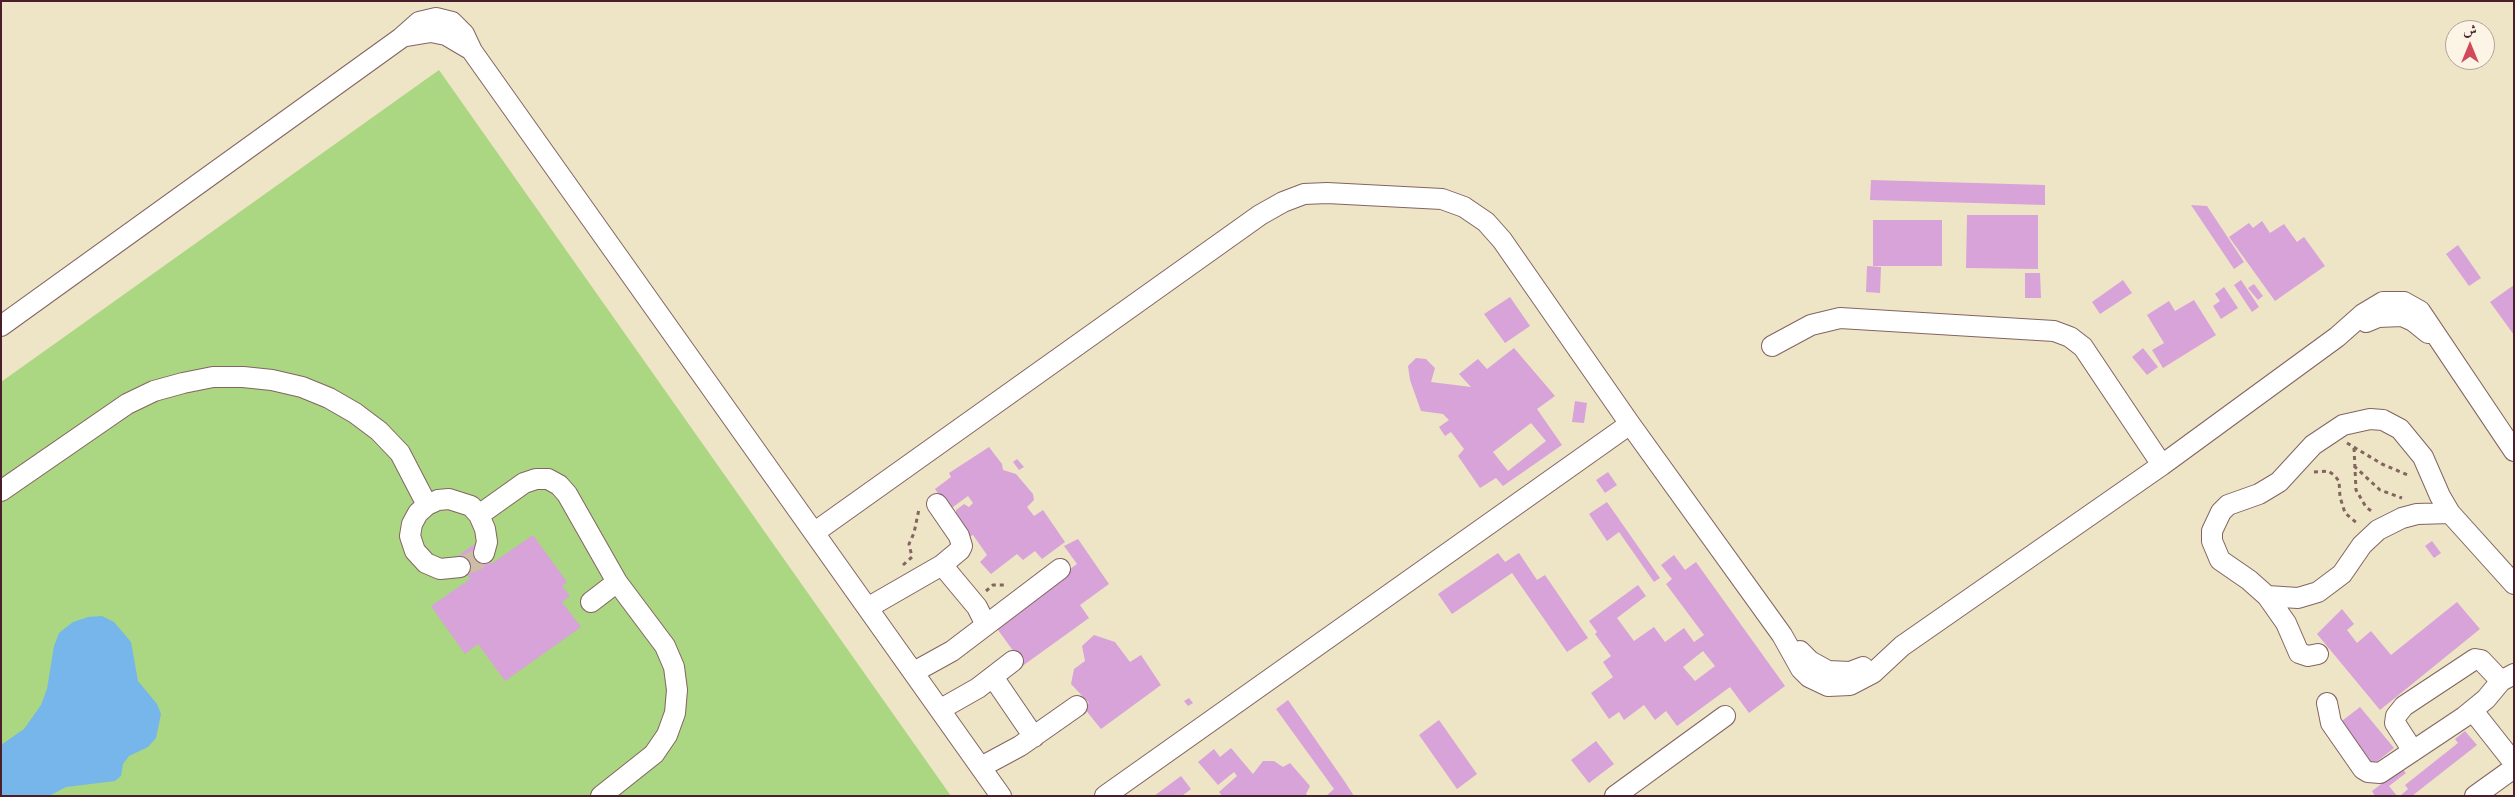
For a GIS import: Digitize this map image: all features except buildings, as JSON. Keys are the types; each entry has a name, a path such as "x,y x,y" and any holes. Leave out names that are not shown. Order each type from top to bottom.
{"street":[{"path":"1,326 401,38 419,22 427,19 444,19 459,28 472,51 869,607 1001,796"},
{"path":"815,532 1260,215 1282,202 1304,194 1327,193 1442,199 1464,207 1486,222 1502,240 1630,424 1782,635 1801,669 1809,677 1828,686 1839,687 1860,680 1872,673 1902,646 2162,465 2338,337 2374,306 2395,301 2413,306 2420,311 2512,446"},
{"path":"1772,346 1811,325 1840,318 2054,330 2070,336 2083,347 2162,465"},
{"path":"1,491 127,404 154,391 212,378 243,376 302,387 329,398 356,413 379,431 400,453 427,505"},
{"path":"2318,654 2308,656 2299,653 2286,623 2267,596 2249,580 2220,560 2212,541 2215,521 2228,505 2259,494 2279,482 2313,445 2344,425 2370,419 2383,420 2400,429 2424,457 2440,496 2450,513 2514,584"},
{"path":"1105,796 1630,424"},
{"path":"480,515 524,483 536,479 548,479 559,485 567,494 617,582 665,646 674,667 677,690 672,720 667,735 654,754 601,796"},
{"path":"460,567 440,568 433,566 426,563 415,551 410,536 412,524 427,505 438,500 455,500 471,506 480,515 485,529 487,542 484,554"},
{"path":"869,607 942,565 960,550 961,541 937,504"},
{"path":"2267,596 2298,598 2327,587 2342,574 2362,545 2378,530 2402,518 2434,512 2450,513"},
{"path":"942,565 977,607 986,625"},
{"path":"914,672 952,651 1060,568"},
{"path":"592,602 617,582"},
{"path":"2327,703 2329,716 2334,728 2363,769 2374,773 2385,770 2473,711 2508,678 2481,660 2475,659 2404,706 2396,716 2395,722 2397,729 2413,751"},
{"path":"940,709 993,677 1013,662"},
{"path":"993,677 1034,737"},
{"path":"981,767 1034,737 1077,706"},
{"path":"2473,711 2514,763"},
{"path":"1615,796 1725,716"},
{"path":"2475,796 2514,768"}],"path":[{"path":"2348,438 2343,440 2382,464 2412,477 2411,471"},
{"path":"2354,448 2356,490 2366,506 2382,516 2402,518"},
{"path":"2354,466 2380,490 2390,495 2407,498"},
{"path":"2308,476 2320,470 2334,475 2339,481 2340,497 2345,513 2358,524 2378,530"},
{"path":"915,580 903,567 905,562 912,557 909,544 914,533 915,519 926,501 932,498 937,504"}],"green space":[{"path":"439,70 951,796 1,796 1,382"}],"water":[{"path":"102,616 114,622 131,642 138,681 157,704 161,714 156,738 148,747 129,756 123,764 121,776 115,781 66,787 49,796 1,796 1,745 24,729 41,705 47,689 54,646 59,633 73,622 88,617"}],"tunnel":[{"path":"460,567 477,560 484,553"}]}
